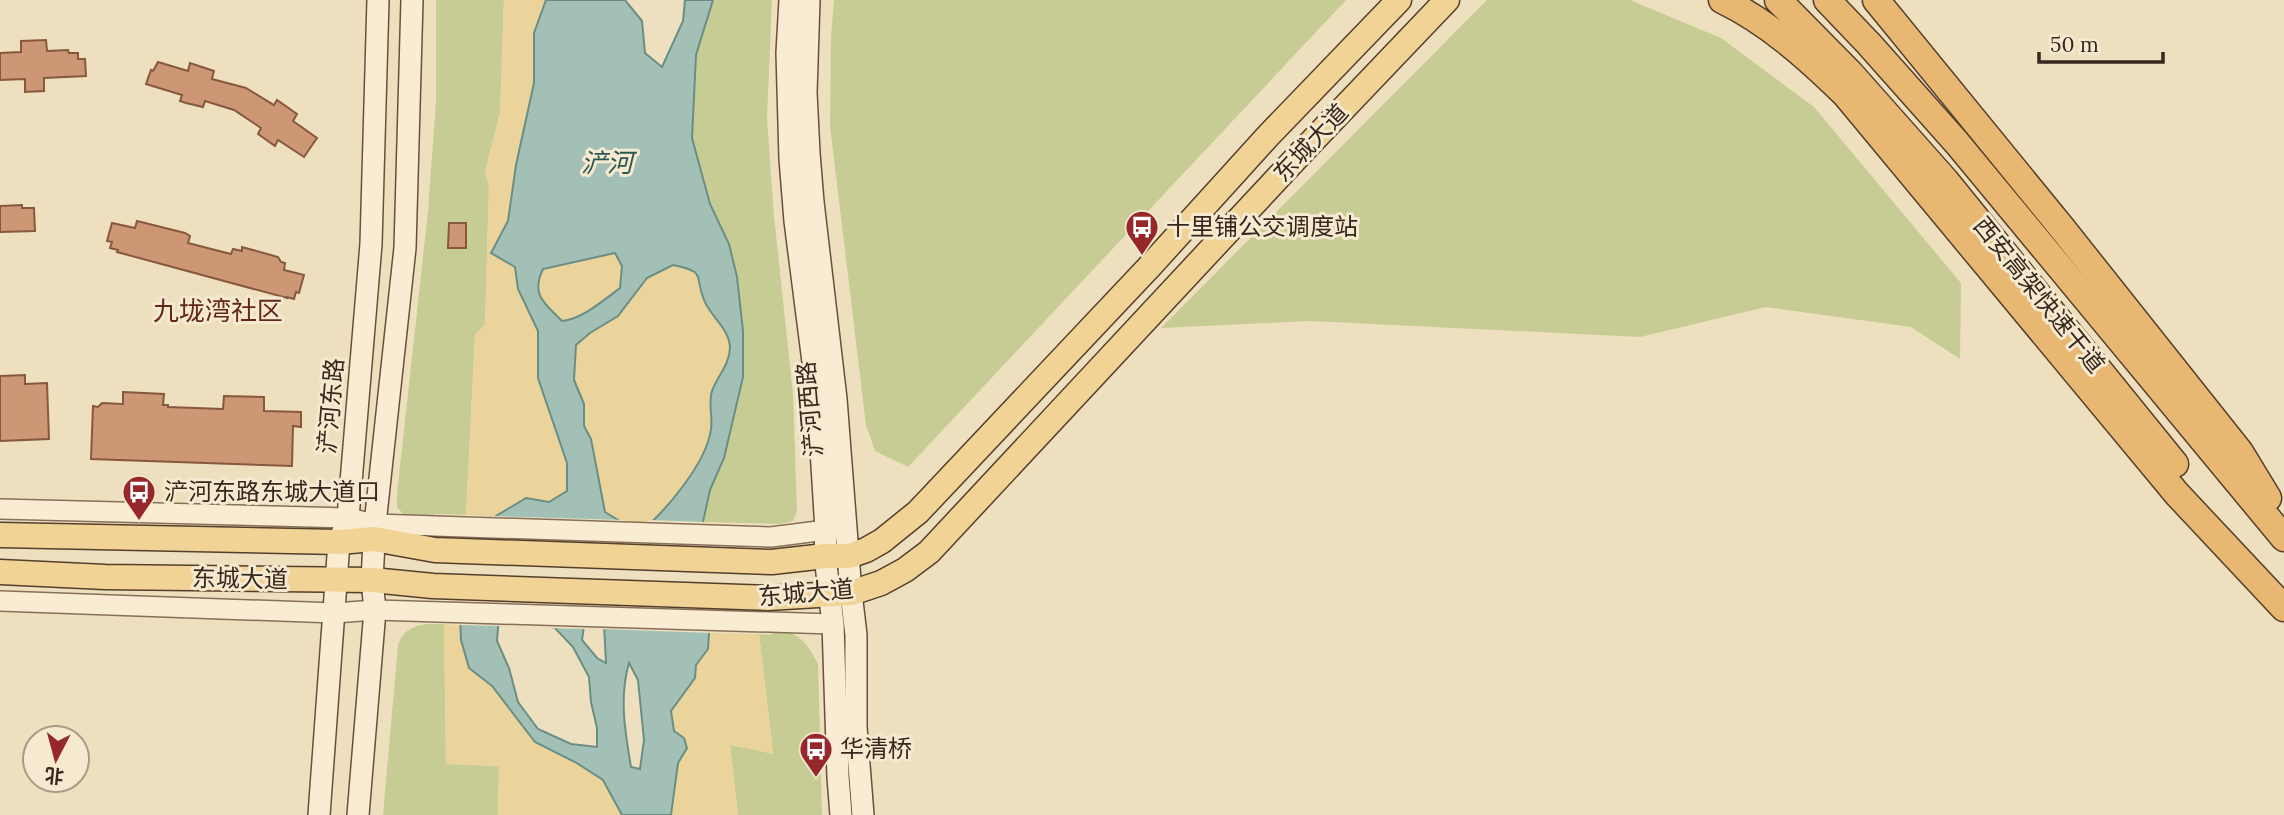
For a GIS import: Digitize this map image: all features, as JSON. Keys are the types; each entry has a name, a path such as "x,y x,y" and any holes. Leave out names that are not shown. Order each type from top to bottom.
{"highway":[{"path":"1722,0 1771,30 1845,93 2177,494 2284,606"},
{"name":"西安高架快速干道","path":"1778,0 1852,74 1936,171 2169,456 2284,606"},
{"name":"西安高架快速干道","path":"1827,0 1957,143 2284,538"},
{"path":"1876,0 2240,452 2284,524"}],"main road":[{"name":"浐河东路","path":"319,815 339,542 348,518 371,244 378,0"},
{"path":"358,815 375,610 372,580 375,532 405,248 412,0"},
{"name":"浐河西路","path":"790,0 787,53 795,221 818,401 826,530 837,556"},
{"name":"浐河西路","path":"810,0 806,93 809,153 836,399 844,506 837,556 839,593 833,624 841,815"},
{"name":"东城大道","path":"0,535 339,542 375,532 772,562 866,551 882,541 935,496 1267,137 1399,0"},
{"name":"东城大道","path":"0,572 105,577 372,580 766,610 881,583 905,570 929,552 1447,0"},
{"name":"浐河西路","path":"839,593 856,635 856,727 863,815"}],"street":[{"path":"0,509 348,518 375,532"},
{"path":"437,538 771,537 826,530"},
{"path":"0,601 335,613 375,610 766,610 833,624"}],"green space":[{"path":"436,0 504,0 500,113 485,172 489,185 485,325 475,335 466,515 434,514 433,520 404,515 397,507 397,494 428,211 436,101"},
{"path":"713,0 772,0 767,119 774,216 793,394 797,511 793,521 780,524 704,522 710,490 724,458 743,377 743,331 737,277 729,244 710,204 692,138 696,55"},
{"path":"834,0 1346,0 908,467 875,451 866,425 830,126"},
{"path":"1487,0 1630,0 1721,38 1814,107 1961,283 1960,359 1911,327 1766,307 1640,337 1311,321 1161,328"},
{"path":"426,624 444,624 446,764 499,766 498,815 383,815 398,645 408,630"},
{"path":"772,628 789,632 801,639 818,664 822,815 738,815 730,745 773,753 759,634 772,635"}],"sand":[{"path":"504,0 546,0 534,33 534,83 516,165 508,221 491,253 515,266 518,289 538,331 538,378 567,463 567,491 549,502 526,498 496,516 466,515 475,335 485,324 489,185 485,172 500,113"},
{"path":"616,253 622,266 620,288 593,308 578,317 562,321 542,299 538,287 543,269"},
{"path":"673,265 691,270 698,276 707,306 723,328 730,347 726,365 712,391 711,429 702,457 671,501 638,534 605,512 591,439 584,426 584,404 574,380 576,345 618,316 647,278"},
{"path":"444,624 460,625 469,668 492,686 535,742 603,780 622,815 498,815 499,766 446,764"},
{"path":"709,633 759,634 773,754 730,745 738,815 671,815 678,763 687,748 683,738 674,731 671,711 695,678 696,665 708,649"}],"water":[{"name":"浐河","path":"546,0 625,0 642,21 645,53 662,67 683,21 685,0 713,0 696,55 692,138 710,204 729,244 737,277 743,331 743,377 724,458 710,490 695,558 698,598 709,633 708,649 696,665 695,678 671,711 674,731 684,738 687,748 678,763 671,815 622,815 603,780 535,742 492,686 469,668 461,640 460,615 496,516 526,498 549,502 567,491 567,463 538,378 538,331 518,289 515,267 491,253 508,221 516,165 534,83 534,33","holes":["615,253 622,266 620,288 585,313 562,321 539,293 539,278 543,269","673,265 695,273 704,300 723,328 730,347 728,359 712,391 711,429 702,457 672,500 639,533 605,512 591,439 584,426 584,404 574,380 576,345 618,316 647,278","499,616 521,617 555,628 573,647 589,677 597,728 597,747 571,744 538,729 518,702 509,668 497,641","585,618 604,624 606,663 597,658 582,640","629,663 638,680 644,740 640,769 631,767 625,728 624,689"]}],"pier":[{"path":"491,516 624,520 638,529 649,520 707,522 699,558 701,598 712,633 601,629 587,622 587,629 542,628 520,621 502,620 501,626 456,625 467,557 480,526"}],"building":[{"path":"46,40 47,51 68,50 69,53 78,53 78,59 85,59 86,76 44,78 44,91 25,92 25,79 0,80 0,53 21,52 21,41"},
{"path":"158,62 188,71 190,63 214,71 212,79 246,88 274,105 277,100 297,114 293,121 317,138 304,157 278,140 275,146 258,134 261,128 234,110 205,101 203,107 180,101 182,95 146,84 151,70 153,71"},
{"path":"22,205 22,208 34,208 35,231 0,232 0,206"},
{"path":"137,221 185,233 190,236 188,243 231,254 233,249 242,251 242,247 278,257 285,263 284,270 304,275 299,293 296,292 294,299 287,298 110,248 112,242 107,241 112,223 135,228"},
{"path":"449,223 466,223 466,248 448,248"},
{"path":"25,375 25,384 47,383 49,439 0,441 0,376"},
{"path":"123,392 164,394 163,405 168,407 223,409 224,396 264,397 264,411 301,412 301,427 293,426 292,466 91,459 93,406 98,407 102,403 123,404"}],"place":[{"name":"十里铺公交调度站","path":"1142,257"},
{"name":"浐河东路东城大道口","path":"139,522"},
{"name":"华清桥","path":"816,779"}],"district":[{"name":"九垅湾社区","path":"218,311"}]}
